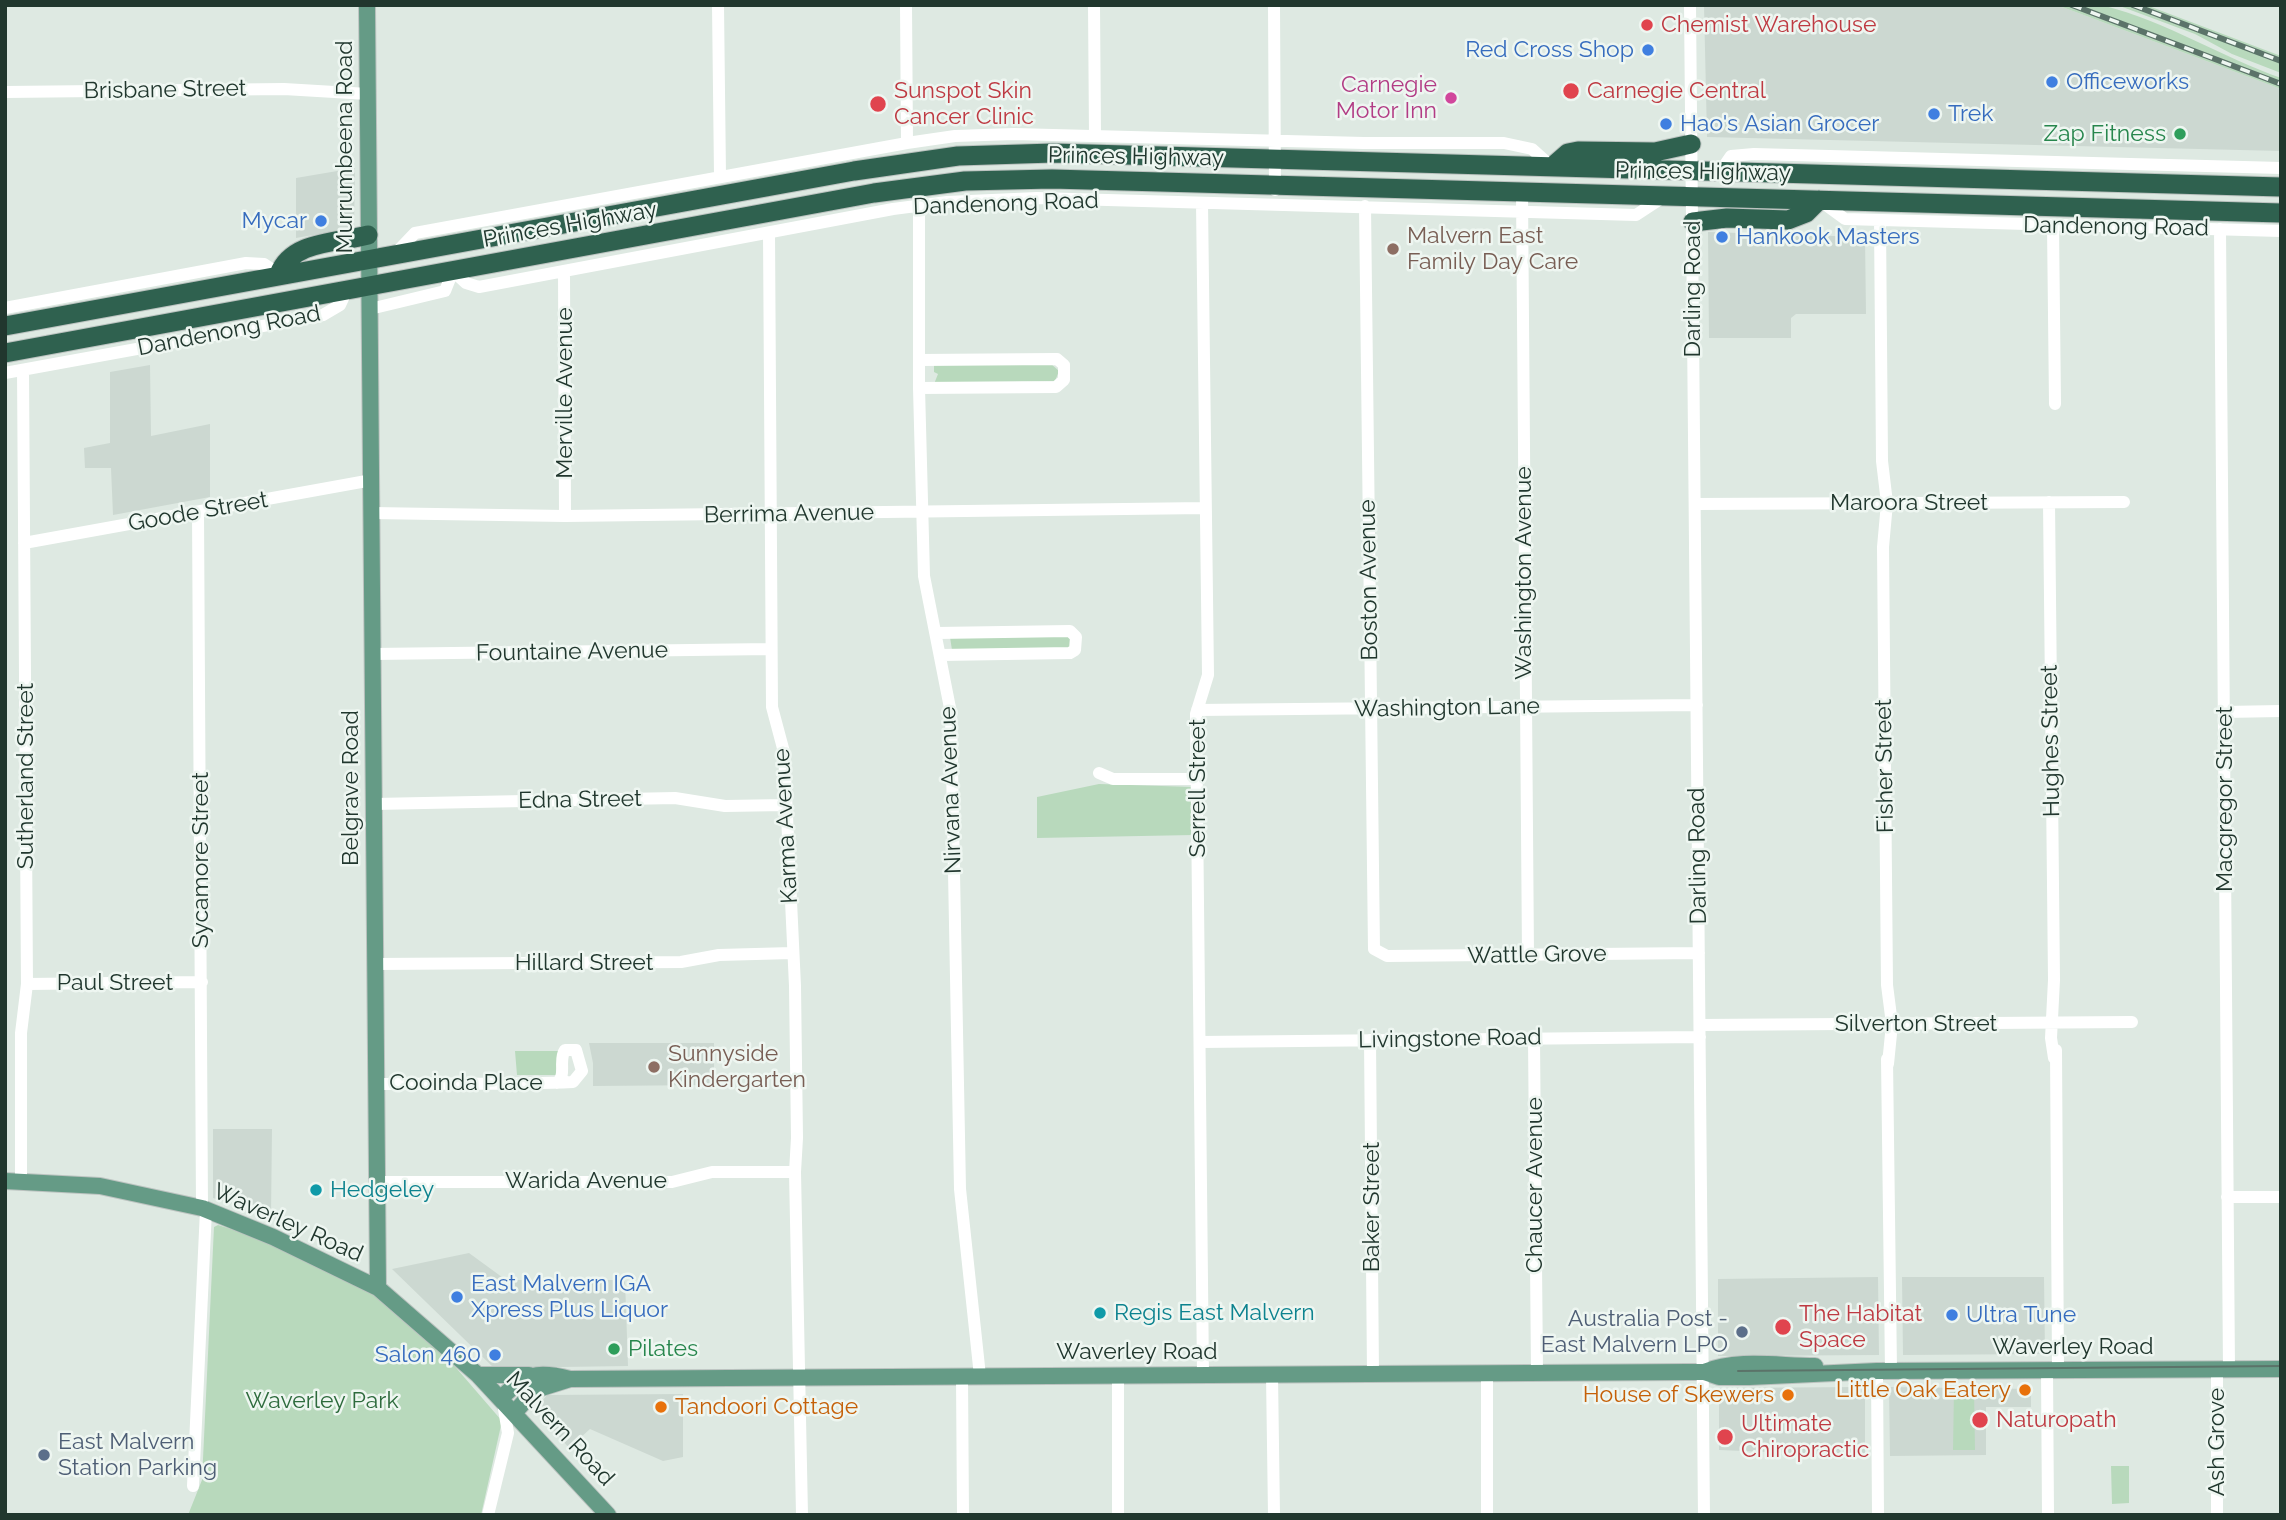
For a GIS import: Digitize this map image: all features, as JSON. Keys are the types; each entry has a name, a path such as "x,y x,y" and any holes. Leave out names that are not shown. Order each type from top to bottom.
{"highway":[{"path":"1552,167 1568,153 1578,150 1655,152 1691,144"},
{"name":"Princes Highway","path":"5,326 93,301 368,259 920,160 1000,154 1276,150 1497,165 1720,172 1952,169 2281,187"},
{"path":"836,174 840,200"},
{"name":"Princes Highway","path":"5,353 100,345 453,271 921,186 1013,179 1275,195 1522,192 1819,200 1952,213 2281,213"},
{"path":"1693,222 1727,218 1788,220 1806,213 1819,200"},
{"path":"279,274 294,252 368,235"}],"main road":[{"name":"Murrumbeena Road","path":"367,5 369,288"},
{"name":"Belgrave Road","path":"369,288 378,1288"},
{"name":"Waverley Road","path":"13,1181 100,1186 204,1209 273,1237 378,1288 478,1375 544,1374 570,1379 1704,1372 1718,1377 1749,1377 1878,1371 2281,1369"},
{"name":"Malvern Road","path":"478,1375 501,1398 511,1418 608,1515"},
{"path":"501,1398 529,1375"},
{"name":"Waverley Road","path":"511,1418 536,1390 570,1379"}],"street":[{"path":"718,5 720,176"},
{"path":"906,5 907,142"},
{"path":"1094,5 1096,136"},
{"path":"1274,5 1275,195"},
{"name":"Darling Road","path":"1690,5 1704,1515"},
{"name":"Brisbane Street","path":"5,92 368,90"},
{"path":"395,254 415,233 907,142 985,134 1096,136 1276,150 1522,145 1538,153 1552,167"},
{"path":"1497,165 1504,155 1522,145"},
{"path":"1952,213 1952,169 2281,168"},
{"name":"Washington Avenue","path":"1522,192 1528,955"},
{"name":"Dandenong Road","path":"453,271 466,283 479,287 919,205 1037,198 1202,203 1275,195 1365,206 1636,215 1665,196"},
{"name":"Dandenong Road","path":"1819,200 1845,219 1880,221 1952,213 2053,226 2281,231"},
{"name":"Serrell Street","path":"1202,203 1207,680 1197,710 1203,1375"},
{"name":"Nirvana Avenue","path":"919,205 923,576 937,633 951,713 960,1189 979,1376"},
{"name":"Boston Avenue","path":"1365,206 1372,940 1376,953"},
{"path":"543,210 556,225"},
{"name":"Fisher Street","path":"1878,1515 1878,1371 1888,1064 1880,221"},
{"path":"2053,226 2055,404"},
{"name":"Macgregor Street","path":"2220,229 2227,1197 2223,1369"},
{"name":"Karma Avenue","path":"769,233 773,716 784,752 792,953 802,1515"},
{"path":"370,309 445,291 453,271"},
{"name":"Merville Avenue","path":"564,271 565,516"},
{"path":"5,308 93,301 100,345 23,370 5,373"},
{"path":"919,360 1057,359 1064,365 1064,380 1062,385 1056,387 919,388"},
{"name":"Sutherland Street","path":"13,1181 21,1033 27,984 23,370"},
{"name":"Goode Street","path":"24,543 372,480"},
{"name":"Hughes Street","path":"2048,1515 2054,1058 2049,502"},
{"name":"Maroora Street","path":"1695,504 2124,502"},
{"name":"Berrima Avenue","path":"372,513 565,516 1205,508"},
{"name":"Sycamore Street","path":"193,1486 204,1209 198,513"},
{"path":"937,633 1070,631 1076,637 1075,650 1070,653 941,655"},
{"name":"Fountaine Avenue","path":"373,654 772,649"},
{"name":"Washington Lane","path":"1197,710 1697,705"},
{"path":"2224,712 2281,711"},
{"path":"1099,773 1113,779 1198,779"},
{"name":"Edna Street","path":"374,804 675,798 725,806 785,805"},
{"name":"Hillard Street","path":"375,964 681,962 719,954 792,953"},
{"name":"Wattle Grove","path":"1376,953 1387,956 1699,953"},
{"name":"Paul Street","path":"27,984 202,982"},
{"name":"Silverton Street","path":"1700,1031 1888,1024 2132,1022"},
{"name":"Livingstone Road","path":"1200,1042 1534,1039 1700,1031"},
{"name":"Chaucer Avenue","path":"1534,1039 1537,1373"},
{"name":"Baker Street","path":"1370,1040 1373,1374"},
{"name":"Cooinda Place","path":"376,1084 557,1083"},
{"name":"Warida Avenue","path":"377,1182 672,1182 712,1172 794,1172"},
{"path":"2227,1197 2281,1197"},
{"name":"Ash Grove","path":"2217,1515 2223,1369"},
{"path":"1487,1373 1487,1515"},
{"path":"1272,1374 1273,1515"},
{"path":"1118,1375 1118,1515"},
{"path":"962,1377 963,1515"},
{"path":"488,1515 511,1418"}],"shaded area":[{"path":"1704,5 2057,5 2281,89 2281,151 1707,137"},
{"path":"355,168 354,228 296,238 296,178"},
{"path":"1708,232 1865,237 1866,314 1796,314 1791,318 1791,338 1709,338"},
{"path":"150,365 151,436 210,424 210,497 113,515 111,468 85,468 84,448 110,443 110,372"},
{"name":"Sunnyside Kindergarten","path":"589,1043 714,1043 714,1085 593,1086 593,1063"},
{"path":"213,1129 272,1129 271,1215 213,1198"},
{"path":"469,1253 506,1280 625,1280 628,1366 494,1368 392,1269"},
{"path":"1878,1277 1879,1355 1718,1356 1718,1279"},
{"path":"1902,1277 2044,1277 2045,1354 1903,1355"},
{"path":"1862,1387 1865,1390 1865,1456 1719,1450 1719,1388"},
{"path":"1889,1387 2031,1389 2031,1407 1986,1407 1986,1455 1890,1456"},
{"path":"683,1394 683,1457 663,1461 590,1429 569,1448 538,1412 538,1406 547,1395"}],"green space":[{"path":"2057,5 2100,5 2150,21 2281,78 2281,89"},
{"path":"2117,5 2146,5 2281,56 2281,73 2232,54 2195,34"},
{"path":"1050,363 1059,371 1055,381 934,384 938,374 934,372 934,364"},
{"path":"1071,636 1070,649 952,650 950,637"},
{"path":"1099,784 1193,787 1193,835 1037,838 1037,797"},
{"path":"515,1051 558,1051 558,1075 517,1075"},
{"name":"Waverley Park","path":"218,1225 272,1242 376,1294 445,1355 502,1421 481,1515 188,1515 202,1480 214,1227"},
{"path":"1954,1389 1974,1389 1975,1450 1953,1450"},
{"path":"2111,1466 2129,1466 2129,1503 2112,1504"}],"tram line":[{"path":"1738,1371 2281,1366"}],"railway":[{"path":"2072,5 2281,84"},
{"path":"2133,5 2281,61"}],"place":[{"name":"Chemist Warehouse","path":"1647,25"},
{"name":"Red Cross Shop","path":"1648,50"},
{"name":"Officeworks","path":"2052,82"},
{"name":"Carnegie Central","path":"1571,91"},
{"name":"Carnegie Motor Inn","path":"1451,98"},
{"name":"Sunspot Skin Cancer Clinic","path":"878,104"},
{"name":"Trek","path":"1934,114"},
{"name":"Hao's Asian Grocer","path":"1666,124"},
{"name":"Zap Fitness","path":"2180,134"},
{"name":"Mycar","path":"321,221"},
{"name":"Hankook Masters","path":"1722,237"},
{"name":"Malvern East Family Day Care","path":"1393,249"},
{"name":"Sunnyside Kindergarten","path":"654,1067"},
{"name":"Hedgeley","path":"316,1190"},
{"name":"East Malvern IGA Xpress Plus Liquor","path":"457,1297"},
{"name":"Regis East Malvern","path":"1100,1313"},
{"name":"Ultra Tune","path":"1952,1315"},
{"name":"The Habitat Space","path":"1783,1327"},
{"name":"Australia Post - East Malvern LPO","path":"1742,1332"},
{"name":"Pilates","path":"614,1349"},
{"name":"Salon 460","path":"495,1355"},
{"name":"Little Oak Eatery","path":"2025,1390"},
{"name":"House of Skewers","path":"1788,1395"},
{"name":"Tandoori Cottage","path":"661,1407"},
{"name":"Naturopath","path":"1980,1420"},
{"name":"Ultimate Chiropractic","path":"1725,1437"},
{"name":"East Malvern Station Parking","path":"44,1455"}]}
